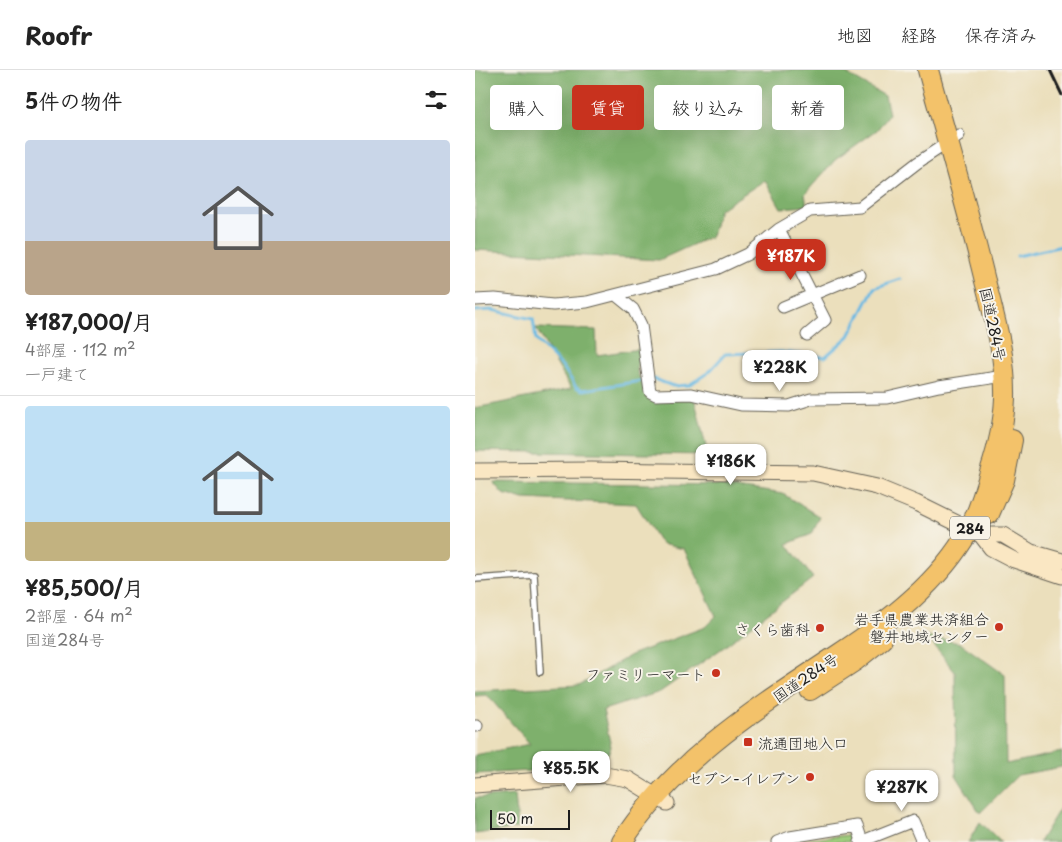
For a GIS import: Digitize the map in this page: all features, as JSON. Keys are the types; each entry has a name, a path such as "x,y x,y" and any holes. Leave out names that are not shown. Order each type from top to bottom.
{"highway":[{"name":"国道284号","path":"622,842 661,799 695,757 753,711 860,640 916,595 953,553 975,532 1004,480 1014,434 1017,395 1014,356 1005,314 953,139 928,70"},
{"name":"国道284号","path":"941,70 953,139 999,335 1004,376 1005,398 999,443 975,532"},
{"name":"国道284号","path":"635,842 661,799"}],"street":[{"path":"475,300 495,299 553,305 617,296 716,269 748,254 779,229 810,211 860,207 917,162 953,139"},
{"path":"779,229 825,320 807,335"},
{"path":"783,308 860,275"},
{"path":"617,296 633,309 641,325 651,392 656,396 691,394 741,405 789,406 811,400 887,398 939,386 1004,376"},
{"path":"475,471 591,470 813,473 877,487 917,503 975,532 991,548 1014,560 1062,576"},
{"path":"975,532 1003,535 1031,552 1062,561"},
{"path":"475,785 605,775 628,779 661,799"},
{"path":"777,842 790,837 857,826 861,842 913,821 922,842"}],"lane":[{"path":"475,579 534,574 540,672"}],"green space":[{"path":"475,70 840,70 885,96 889,114 877,130 835,160 805,194 807,206 781,208 765,180 719,210 712,236 659,260 475,250"},
{"path":"536,328 596,330 597,355 640,349 637,372 651,399 694,397 708,455 475,451 475,408 571,389"},
{"path":"493,482 724,485 783,494 820,517 812,534 787,544 813,578 724,647 660,692 603,710 611,747 602,767 475,774 475,755 530,744 487,695 475,696 475,691 579,685 633,654 705,627 716,616 684,549 661,544 636,504 524,499 503,494"},
{"path":"927,637 960,643 1005,675 1006,764 1062,752 1062,767 1018,775 980,813 956,775 955,672"},
{"path":"515,795 518,828 475,834 475,798"},
{"path":"1060,808 1062,808 1062,842 1039,842"},
{"path":"980,822 1001,842 968,842"},
{"path":"849,835 851,842 794,842 796,841"}],"waterway":[{"path":"1017,256 1062,246"},
{"path":"475,311 492,310 533,319 536,340 563,367 576,387 583,390 654,379 673,386 689,385 709,372 725,354 781,352 825,357 849,336 874,288 900,279"}],"railway":[{"path":"1050,70 1062,95"}],"place":[{"name":"岩手県農業共済組合 磐井地域センター","path":"999,627"},
{"name":"さくら歯科","path":"820,628"},
{"name":"ファミリーマート","path":"716,673"},
{"name":"流通団地入口","path":"748,742"},
{"name":"セブン-イレブン","path":"810,777"}]}
